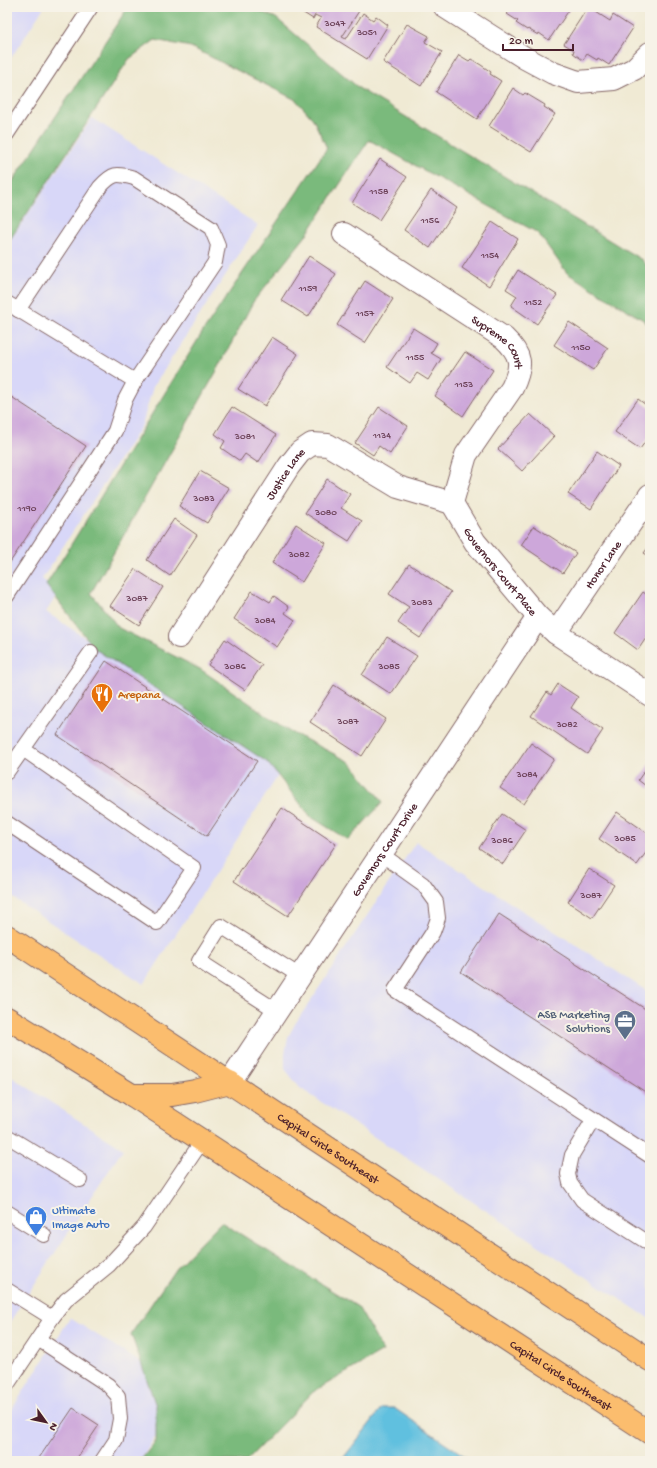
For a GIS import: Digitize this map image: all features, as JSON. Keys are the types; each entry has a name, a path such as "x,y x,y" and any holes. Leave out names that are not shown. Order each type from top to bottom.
{"main road":[{"name":"Capital Circle Southeast","path":"7,936 650,1360"},
{"name":"Capital Circle Southeast","path":"7,1018 132,1095 650,1434"},
{"path":"132,1095 172,1095 230,1082"}],"street":[{"path":"445,7 525,58 553,73 578,82 614,79 634,69 650,53"},
{"name":"Supreme Court","path":"344,234 504,338 515,349 519,364 517,378 512,388 466,455 452,503"},
{"name":"Justice Lane","path":"179,637 289,466 300,452 312,444 328,445 398,487 452,503"},
{"name":"Honor Lane","path":"556,633 650,495"},
{"name":"Governors Court Place","path":"452,503 475,542 538,617 556,633"},
{"name":"Governors Court Drive","path":"230,1082 538,617"},
{"path":"556,633 650,695"}],"lane":[{"path":"7,134 91,7"},
{"path":"7,596 115,430 125,400 135,381 215,262 218,245 211,228 134,178 120,174 110,176 100,187 13,306 135,381"},
{"path":"7,772 91,652"},
{"path":"7,823 157,923 194,868 23,750"},
{"path":"381,854 423,884 436,902 438,918 433,932 395,990 650,1156"},
{"path":"277,1011 199,961 221,926 300,976"},
{"path":"593,1120 572,1155 568,1174 570,1183 582,1200 650,1244"},
{"path":"7,1136 80,1180"},
{"path":"7,1385 52,1318 66,1300 109,1265 144,1227 202,1141"},
{"path":"7,1212 44,1235"},
{"path":"7,1290 52,1318"},
{"path":"38,1339 108,1385 118,1396 120,1419 116,1440 102,1461"}],"shaded area":[{"path":"7,7 44,7 7,64"},
{"path":"92,118 258,225 153,387 142,425 42,579 59,592 46,612 283,768 144,984 7,894 7,245"},
{"path":"416,842 650,993 650,1319 300,1088 285,1069 285,1054 288,1037 295,1024"},
{"name":"Ultimate Image Auto","path":"7,1074 123,1149 7,1326"},
{"path":"70,1318 149,1368 161,1427 140,1461 7,1461 7,1417"}],"green space":[{"path":"128,7 250,7 276,18 360,89 642,260 650,269 650,329 645,321 567,273 538,233 369,140 305,237 253,302 219,367 91,593 119,628 200,669 291,732 350,762 383,802 348,840 311,817 267,762 95,649 46,585 202,333 327,148 313,119 296,100 191,47 155,40 129,59 7,244 7,190"},
{"path":"221,1222 358,1307 383,1351 313,1392 246,1461 140,1461 156,1441 156,1406 131,1334 176,1268"}],"water":[{"path":"382,1408 394,1408 472,1461 341,1461"}],"building":[{"path":"294,7 353,7 359,11 342,37 346,39 363,13 373,20 376,16 388,25 367,59 316,27 321,18 315,15 313,19"},
{"path":"512,7 571,7 549,40 539,33 538,35 516,23 518,21 507,14"},
{"path":"588,7 610,21 613,15 633,28 609,65 598,58 597,60 587,54 583,60 573,53 574,50 564,44"},
{"path":"407,24 429,36 425,42 442,52 421,86 383,62"},
{"path":"459,55 469,61 471,59 481,65 491,72 490,74 501,81 477,119 436,92"},
{"path":"513,88 523,95 525,93 545,105 544,107 555,114 531,152 489,126"},
{"path":"380,159 407,177 379,220 352,203"},
{"path":"431,190 457,208 430,248 404,230"},
{"path":"492,222 518,239 489,286 462,268"},
{"path":"309,256 336,274 308,317 281,300"},
{"path":"518,270 557,295 537,324 511,306 517,296 506,289"},
{"path":"365,281 393,299 365,343 337,325"},
{"path":"569,322 608,348 593,370 554,345"},
{"path":"413,328 437,343 431,353 441,359 428,380 417,373 410,383 387,367"},
{"path":"272,337 298,354 265,406 238,389"},
{"path":"465,352 493,370 463,416 435,396"},
{"path":"7,394 86,446 7,567"},
{"path":"638,399 650,408 650,435 640,449 615,432"},
{"path":"232,407 276,435 258,463 245,454 240,461 221,448 225,441 215,434"},
{"path":"379,407 408,426 390,454 379,446 373,455 355,443"},
{"path":"530,414 554,436 522,471 498,449"},
{"path":"597,451 619,466 591,509 568,494"},
{"path":"200,471 229,488 207,523 179,506"},
{"path":"327,479 350,494 341,508 362,521 349,541 305,513"},
{"path":"174,519 197,535 170,576 147,560"},
{"path":"296,524 326,543 302,582 272,563"},
{"path":"534,526 576,553 563,573 521,545"},
{"path":"650,545 650,557 644,553"},
{"path":"409,564 451,592 420,638 398,623 409,607 389,594"},
{"path":"135,569 163,587 139,625 110,606"},
{"path":"252,591 270,602 274,596 289,607 285,613 295,620 277,647 234,619"},
{"path":"643,592 650,597 650,632 638,650 615,633"},
{"path":"387,637 417,656 391,694 362,675"},
{"path":"225,639 262,665 245,690 208,665"},
{"path":"106,661 257,761 207,836 57,735"},
{"path":"558,684 578,697 571,708 603,730 587,754 531,716 547,692 551,695"},
{"path":"334,685 386,719 362,756 310,722"},
{"path":"531,743 554,759 524,804 500,788"},
{"path":"650,763 650,789 638,780"},
{"path":"282,808 336,844 288,916 234,881"},
{"path":"617,812 650,835 650,847 637,865 599,839"},
{"path":"502,814 526,830 503,864 479,848"},
{"path":"589,869 614,885 592,918 568,902"},
{"path":"499,914 650,1012 650,1095 461,972"},
{"path":"73,1408 99,1425 75,1461 37,1461"}],"place":[{"name":"Arepana","path":"102,714"},
{"name":"ASB Marketing Solutions","path":"625,1040"},
{"name":"Ultimate Image Auto","path":"36,1236"}]}
